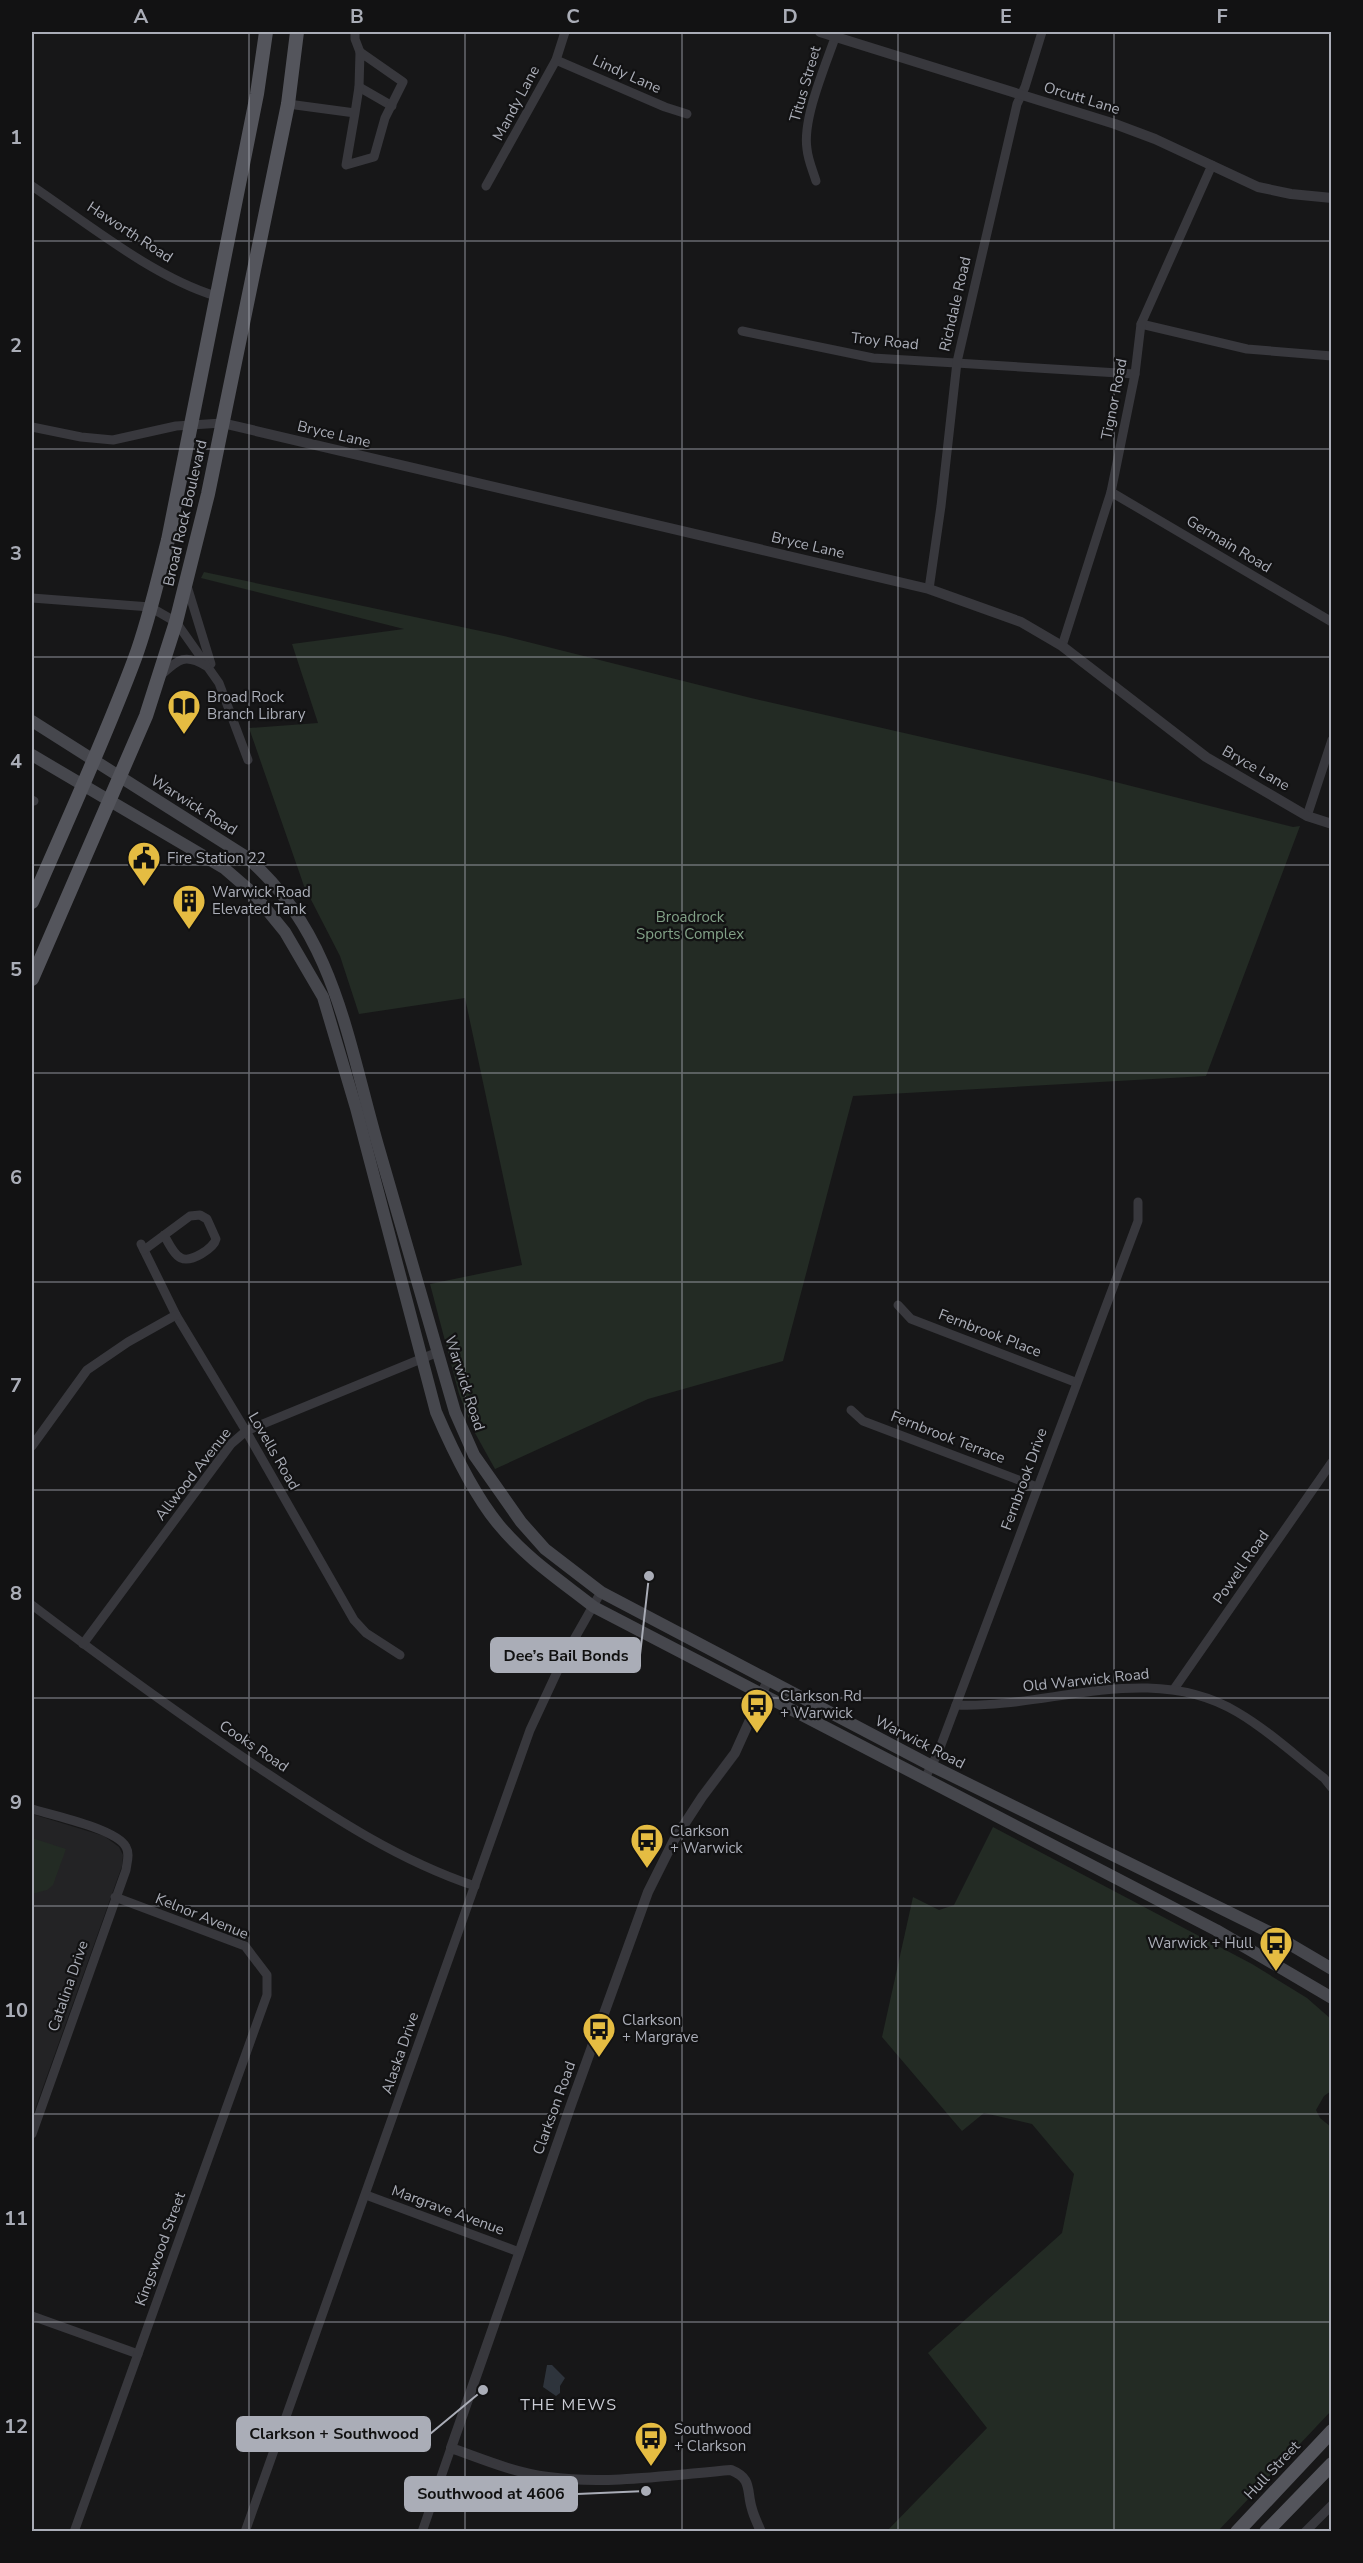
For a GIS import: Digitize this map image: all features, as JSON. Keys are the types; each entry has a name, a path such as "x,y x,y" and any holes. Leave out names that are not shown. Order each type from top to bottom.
{"main road":[{"name":"Broad Rock Boulevard","path":"32,902 94,760 135,658 150,607 168,540 260,77 266,32"},
{"name":"Broad Rock Boulevard","path":"32,979 146,716 187,584 288,104 297,32"},
{"name":"Warwick Road","path":"32,721 227,843 264,872 296,914 319,951 333,985 455,1412 469,1444 502,1498 546,1549 602,1592 932,1766 1271,1933 1332,1969"},
{"name":"Warwick Road","path":"32,755 224,868 274,915 323,997 356,1108 436,1412 456,1459 498,1524 530,1558 594,1607 1216,1929 1332,1998"},
{"name":"Hull Street","path":"1237,2532 1332,2431"},
{"path":"1266,2532 1332,2464"}],"street":[{"path":"355,32 360,52 359,87 346,165 374,157 385,118 402,82 360,52"},
{"name":"Mandy Lane","path":"486,186 556,60 565,32"},
{"name":"Orcutt Lane","path":"820,32 836,34 1114,124 1212,165 1239,179 1270,190 1332,198"},
{"name":"Richdale Road","path":"929,589 957,362 1017,104 1042,32"},
{"name":"Titus Street","path":"816,181 807,150 806,137 809,117 836,34"},
{"name":"Lindy Lane","path":"556,60 665,107 687,114"},
{"path":"359,87 392,106"},
{"path":"288,104 355,112"},
{"name":"Tignor Road","path":"1062,646 1111,492 1135,374 1141,324 1212,165"},
{"name":"Haworth Road","path":"32,186 151,266 198,291 216,296"},
{"path":"1141,324 1247,349 1332,356"},
{"name":"Troy Road","path":"742,331 873,357 1135,374"},
{"path":"32,427 81,437 113,440 191,424 222,423"},
{"name":"Bryce Lane","path":"222,423 929,589 1021,622 1062,646 1206,757 1307,816 1332,824"},
{"name":"Germain Road","path":"1111,492 1332,622"},
{"path":"187,584 212,669"},
{"path":"32,597 150,607 176,622 212,669 248,760"},
{"path":"159,676 175,663 187,658 194,659 212,669"},
{"path":"1307,816 1332,740"},
{"name":"Fernbrook Drive","path":"925,1778 956,1705 1138,1221 1137,1202"},
{"path":"200,1215 207,1219 216,1239 213,1246 195,1257 185,1259 179,1256 164,1235 190,1216 200,1215"},
{"name":"Lovells Road","path":"164,1235 143,1247 176,1315 246,1431 354,1620 366,1633 400,1655"},
{"name":"Fernbrook Place","path":"898,1305 911,1319 1076,1382"},
{"path":"32,1446 87,1370 128,1342 176,1315"},
{"name":"Allwood Avenue","path":"83,1644 231,1444 246,1431 421,1357 438,1352"},
{"name":"Fernbrook Terrace","path":"851,1410 863,1421 1037,1487"},
{"name":"Powell Road","path":"1174,1689 1332,1462"},
{"name":"Alaska Drive","path":"245,2532 530,1730 564,1657 602,1592"},
{"name":"Cooks Road","path":"32,1605 211,1736 338,1820 443,1875 475,1886"},
{"name":"Clarkson Road","path":"422,2532 648,1892 674,1840 735,1753 768,1680"},
{"name":"Old Warwick Road","path":"956,1705 981,1706 1085,1692 1145,1687 1174,1689 1211,1700 1237,1712 1324,1778 1332,1788"},
{"path":"1324,1778 1332,1769"},
{"name":"Catalina Drive","path":"32,1809 110,1833 122,1841 127,1848 126,1870 32,2134"},
{"name":"Kelnor Avenue","path":"115,1897 245,1946 267,1975"},
{"name":"Kingswood Street","path":"74,2532 267,1995 267,1975"},
{"name":"Margrave Avenue","path":"366,2195 519,2252"},
{"path":"32,2316 138,2354"},
{"path":"451,2448 504,2467 548,2477 615,2480 731,2470 742,2475 748,2484 752,2508 761,2532"},
{"path":"1305,2532 1332,2505"}],"shaded area":[{"path":"32,1814 104,1836 119,1847 123,1855 122,1866 32,2118"},
{"path":"547,2365 552,2365 565,2378 560,2386 560,2393 556,2396 543,2387"}],"green space":[{"name":"Broadrock Sports Complex","path":"204,572 504,636 751,698 1088,775 1293,827 1300,826 1206,1076 853,1096 783,1361 648,1399 495,1469 475,1433 459,1394 430,1284 522,1265 465,998 359,1014 340,956 304,886 249,728 318,723 292,644 404,629 201,578"},
{"path":"993,1827 1252,1964 1307,1998 1331,2019 1331,2091 1324,2096 1316,2110 1320,2118 1331,2127 1331,2411 1218,2531 887,2531 987,2428 928,2353 1062,2233 1074,2174 1032,2124 984,2113 962,2131 882,2037 913,1897 939,1910 954,1905"},
{"path":"32,1838 66,1849 53,1885 47,1890 32,1894"}],"place":[{"name":"Broad Rock Branch Library","path":"184,735"},
{"name":"Fire Station 22","path":"144,887"},
{"name":"Warwick Road Elevated Tank","path":"189,930"},
{"name":"Dee’s Bail Bonds","path":"649,1576"},
{"name":"Clarkson Rd + Warwick","path":"757,1734"},
{"name":"Clarkson + Warwick","path":"647,1869"},
{"name":"Warwick + Hull","path":"1276,1972"},
{"name":"Clarkson + Margrave","path":"599,2058"},
{"name":"Clarkson + Southwood","path":"483,2390"},
{"name":"Southwood + Clarkson","path":"651,2467"},
{"name":"Southwood at 4606","path":"646,2491"}],"district":[{"name":"THE MEWS","path":"569,2404"}]}
